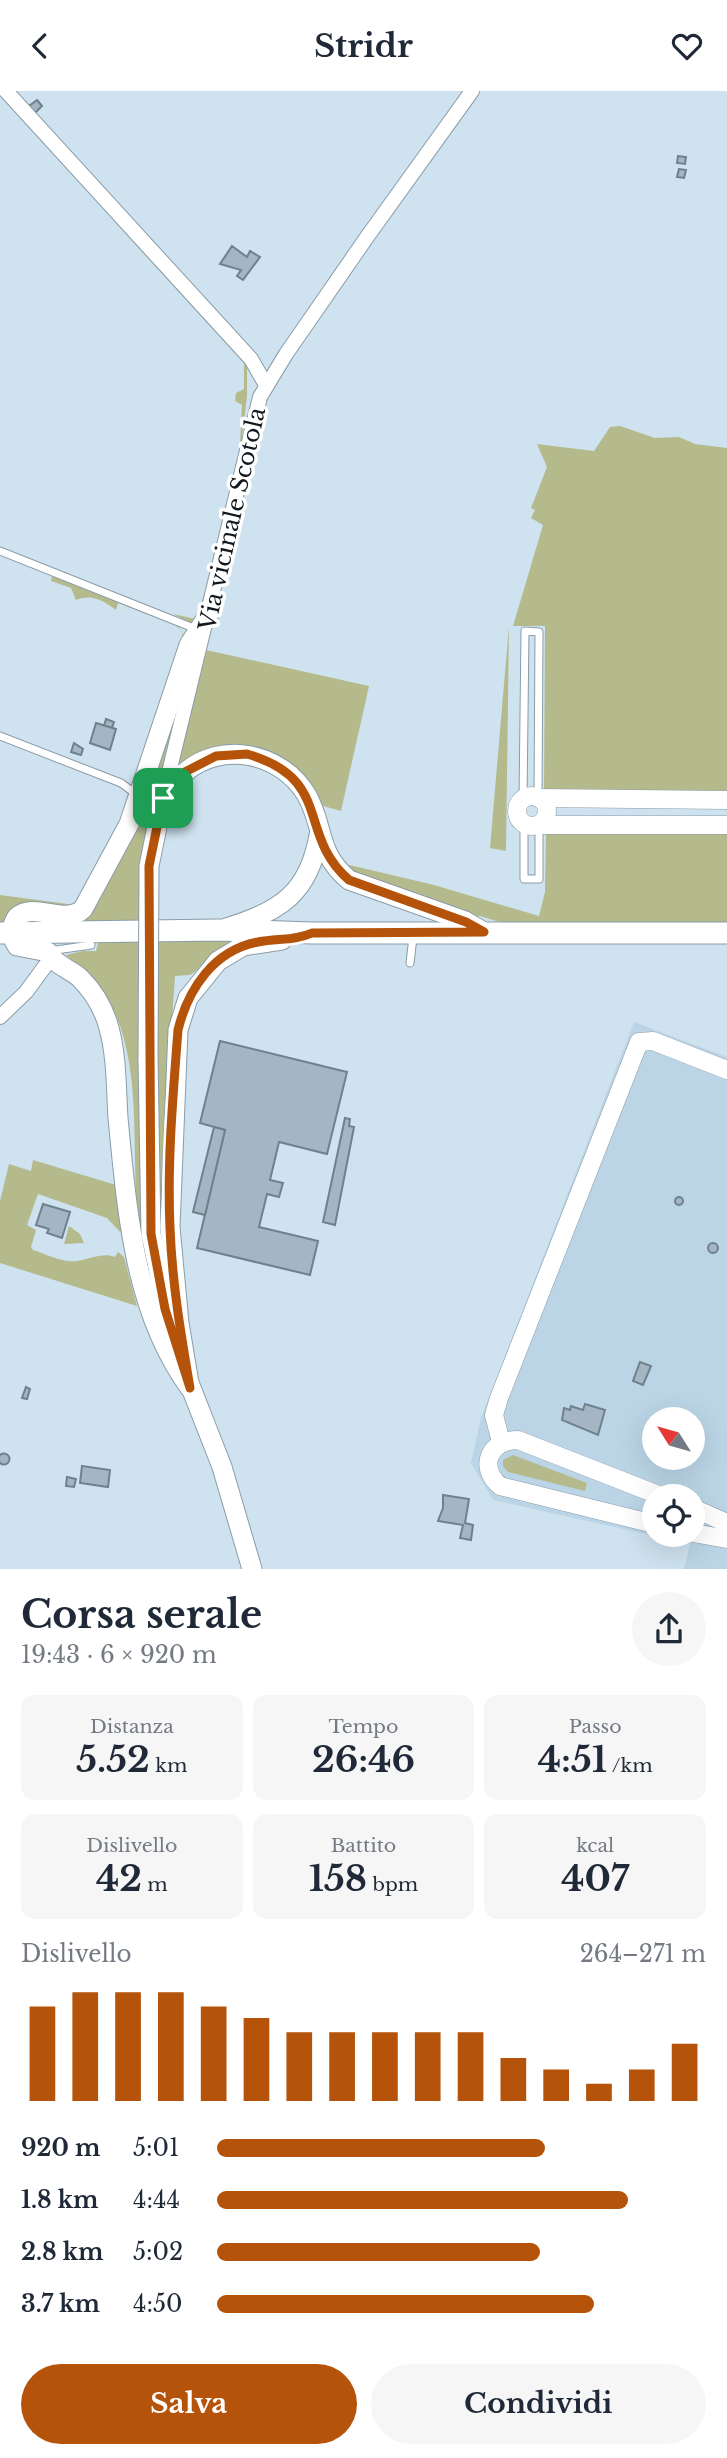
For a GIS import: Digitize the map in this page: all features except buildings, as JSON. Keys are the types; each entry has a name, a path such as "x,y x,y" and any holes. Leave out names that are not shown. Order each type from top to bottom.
{"main road":[{"path":"5,933 17,917 28,913 68,916 83,909 124,833 139,797 196,630 209,614"},
{"path":"252,1569 222,1467 190,1388 165,1309 151,1234 149,866 163,798 183,773 200,762 216,756 247,754 263,758 293,777 308,796 319,835 331,860 349,880 466,922 484,932"},
{"path":"219,930 244,922 292,897 313,861 319,835"},
{"path":"5,933 219,930 312,933 727,933"},
{"path":"5,933 17,946 49,955 73,972 100,1004 108,1025 138,1267 163,1347 190,1388"},
{"path":"190,1388 178,1323 170,1227 177,1049 183,1010 201,979 226,954 259,941 297,940 312,933"}],"street":[{"path":"6,91 251,359 266,386"},
{"name":"Via vicinale Scotola","path":"163,798 238,498 255,414 266,386 367,237 472,91"},
{"path":"531,799 547,808 544,820 532,824"},
{"path":"727,800 531,799 517,812 532,824 727,825"},
{"path":"672,825 673,799"},
{"path":"0,1017 26,992 49,955"},
{"path":"501,1442 494,1415 499,1398 639,1042 653,1041 727,1070"},
{"path":"642,1489 518,1440 501,1442 489,1455 487,1467 491,1478 500,1486 642,1521"},
{"path":"705,1514 727,1523"},
{"path":"705,1535 727,1539"}],"lane":[{"path":"0,551 196,630"},
{"path":"524,631 539,632 531,799 524,631"},
{"path":"0,736 121,783 139,797"},
{"path":"532,824 538,879 524,879 532,824"},
{"path":"410,963 413,933"},
{"path":"49,955 91,945"}],"shaded area":[{"path":"634,1022 727,1057 727,1569 684,1569 689,1547 705,1547 705,1484 642,1484 642,1533 493,1500 471,1463 481,1418"}],"green space":[{"path":"100,206 247,364 247,396 236,489 199,617 193,624 173,614 196,619 214,565 239,461 242,405 235,401 236,393 244,389 244,363"},
{"path":"620,426 655,438 679,437 695,444 727,448 727,792 544,791 545,626 513,626 543,525 531,518 535,510 531,508 547,467 537,444 594,451 610,427"},
{"path":"52,576 176,623 180,630 175,625 118,603 116,610 97,599 76,600 71,588 51,581"},
{"path":"509,626 506,851 490,848"},
{"path":"194,639 140,922 81,923"},
{"path":"206,650 369,686 341,811 316,804 271,756 176,772"},
{"path":"130,803 128,817 81,905 71,911 16,907 5,924 0,925 0,895 68,904 72,910 106,857"},
{"path":"546,832 727,834 727,925 503,923 480,916 465,917 358,880 345,864 434,885 539,916 545,892"},
{"path":"244,939 190,975 175,976 162,1168 164,1245 157,1244 153,940"},
{"path":"99,940 140,940 153,1298 138,1218 131,1073 125,1045 117,1018 104,992 66,955 96,951"},
{"path":"33,1160 116,1185 122,1234 107,1218 38,1194 27,1225 36,1230 31,1247 33,1250 60,1259 77,1261 101,1256 115,1257 118,1252 124,1257 137,1306 0,1263 0,1201 9,1164 31,1171"},
{"path":"69,1226 80,1234 84,1243 64,1244"},
{"path":"513,1455 587,1483 585,1491 508,1472 503,1466 503,1460"}],"route":[{"path":"247,754 263,758 293,777 308,796 324,849 338,870 349,880 466,922 484,932 312,933 297,940 259,941 226,954 194,988 183,1010 178,1030 170,1187 171,1248 178,1323 190,1388 158,1280 148,1190 149,866 163,798 183,773 200,762 216,756 247,754"}]}
